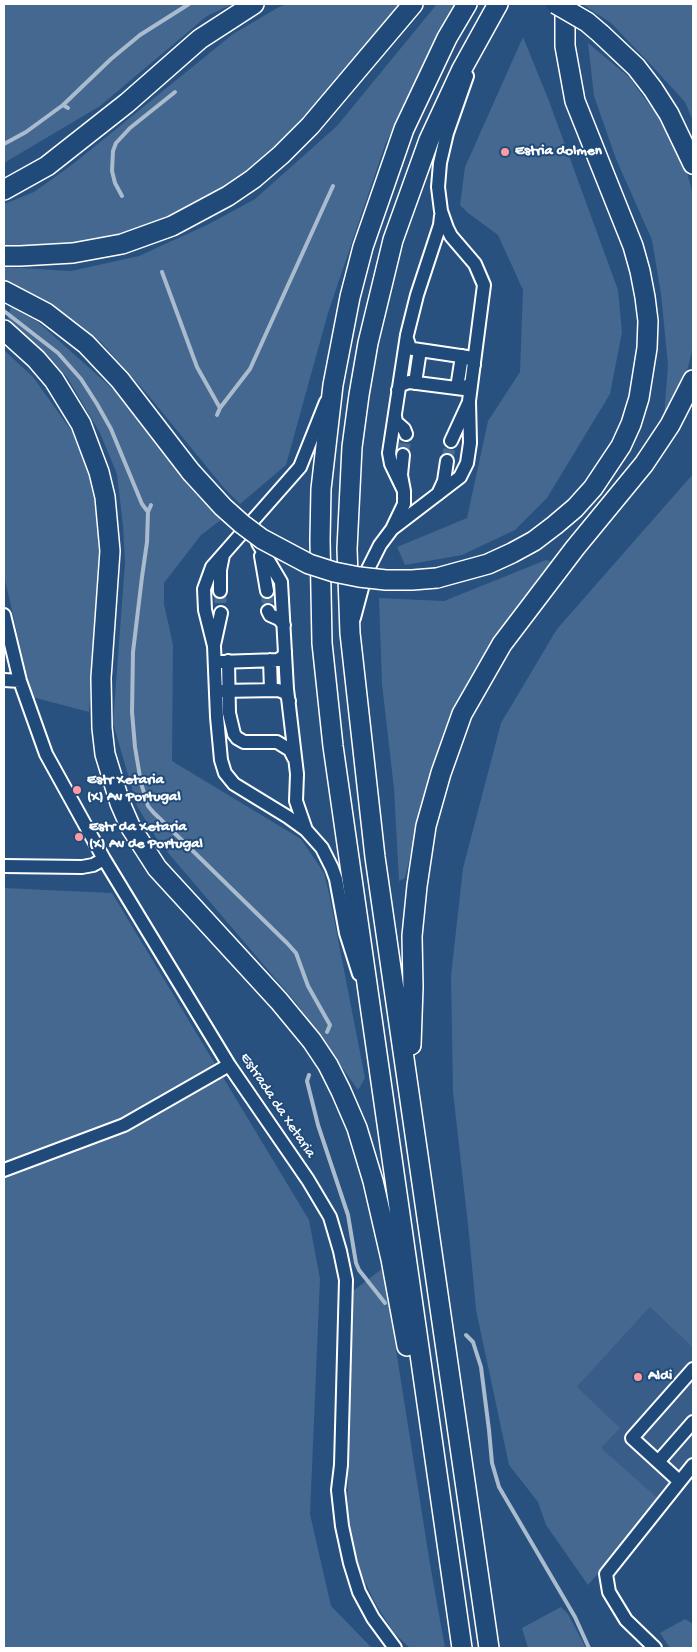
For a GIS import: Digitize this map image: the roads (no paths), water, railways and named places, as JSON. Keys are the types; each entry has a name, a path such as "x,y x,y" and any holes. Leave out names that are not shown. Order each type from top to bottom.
{"highway":[{"path":"4,190 47,166 127,103 200,39 254,4"},
{"path":"4,256 72,253 122,244 172,226 228,196 253,179 310,126 413,4"},
{"path":"462,1648 334,755 322,643 320,574 321,489 333,385 350,297 363,247 404,129 447,38 467,4"},
{"path":"489,1648 375,857 350,633 347,549 352,447 359,395 372,326 393,240 429,140 450,93 484,26 498,4"},
{"path":"556,4 587,22 636,67 674,122 693,164"},
{"path":"4,291 46,313 86,344 120,380 191,472 223,507 262,539 309,564 334,572 368,578 412,580 437,578 488,564 512,554 534,541 575,508 593,488 616,453 631,424 639,398 647,348 648,321 645,297 633,246 575,101 565,46 565,4"},
{"path":"4,330 24,347 54,380 81,424 99,472 109,523 110,550 101,678 102,728 105,754 120,802 130,826 158,868 295,1020 312,1041 341,1091 374,1181 391,1259 405,1340 429,1418"},
{"path":"410,1099 413,987 412,936 417,886 426,826 441,773 462,714 502,644 574,548 644,464 670,425 693,380"}],"street":[{"path":"404,491 390,458 398,390 407,339 422,278 440,225 441,211 438,187 440,163 447,133 484,26"},
{"path":"392,529 460,477 467,463 470,443 469,401 484,285 475,264 451,236 441,211"},
{"path":"407,339 410,348 470,358 474,365"},
{"path":"415,383 420,350"},
{"path":"457,388 462,356"},
{"path":"398,390 405,383 457,388 467,388 471,384"},
{"path":"333,385 300,467 225,550 212,567 204,590 206,618 214,646 221,760 225,773 234,784 306,830 322,848 332,868 339,891 346,933 369,1005"},
{"path":"451,440 469,401"},
{"path":"395,416 396,422 404,429 406,434"},
{"path":"350,633 366,573 380,545 392,529 404,504 401,475 403,455"},
{"path":"434,498 444,481 448,461"},
{"path":"267,590 258,543 258,529 260,520 271,499"},
{"path":"258,543 281,582 289,701 298,781 296,801 306,830"},
{"path":"220,591 220,570 225,550"},
{"path":"268,610 270,614 280,619 284,625"},
{"path":"214,646 221,613"},
{"name":"Estrada da Xetaria","path":"4,615 20,681 46,754 104,859 229,1064 308,1180 330,1217 346,1280 341,1464 338,1490 342,1526 350,1564 359,1592 373,1618 395,1648"},
{"path":"215,668 219,662 281,659 285,651"},
{"path":"270,660 271,690"},
{"path":"228,661 230,721 237,738 244,742 277,742 290,750 295,760"},
{"path":"4,680 20,681"},
{"path":"216,684 219,690 228,691 282,691 286,693 289,701"},
{"path":"4,866 82,867 93,865 104,859"},
{"path":"4,1170 124,1125 229,1064"},
{"path":"680,1481 632,1438 693,1369"},
{"path":"658,1462 693,1422"},
{"path":"655,1648 626,1620 609,1592 606,1574 693,1465"}],"waterway":[{"path":"68,108 63,105 111,59 140,35 189,4"},
{"path":"122,196 115,183 112,171 113,151 116,143 130,128 175,92"},
{"path":"4,144 26,132 63,105"},
{"path":"220,408 250,369 333,186"},
{"path":"162,272 197,367 220,408 217,415"},
{"path":"4,311 58,353 81,379 111,429 142,504 148,512"},
{"path":"151,505 148,512 147,542 133,652 132,712 141,783 148,806 296,953 308,986 330,1025 327,1032"},
{"path":"309,1075 307,1081 318,1125 348,1215 356,1263 359,1270 385,1303"},
{"path":"466,1335 473,1342 481,1367 492,1463 499,1487 575,1617 589,1648"}],"tunnel":[{"path":"403,455 406,434"},
{"path":"447,461 451,441"},
{"path":"220,591 221,613"},
{"path":"267,591 268,611"}],"place":[{"name":"Estria dolmen","path":"505,152"},
{"name":"Estr Xetaria (X) Av Portugal","path":"77,790"},
{"name":"Estr da Xetaria (X) Av de Portugal","path":"79,837"},
{"name":"Aldi","path":"638,1377"}]}
